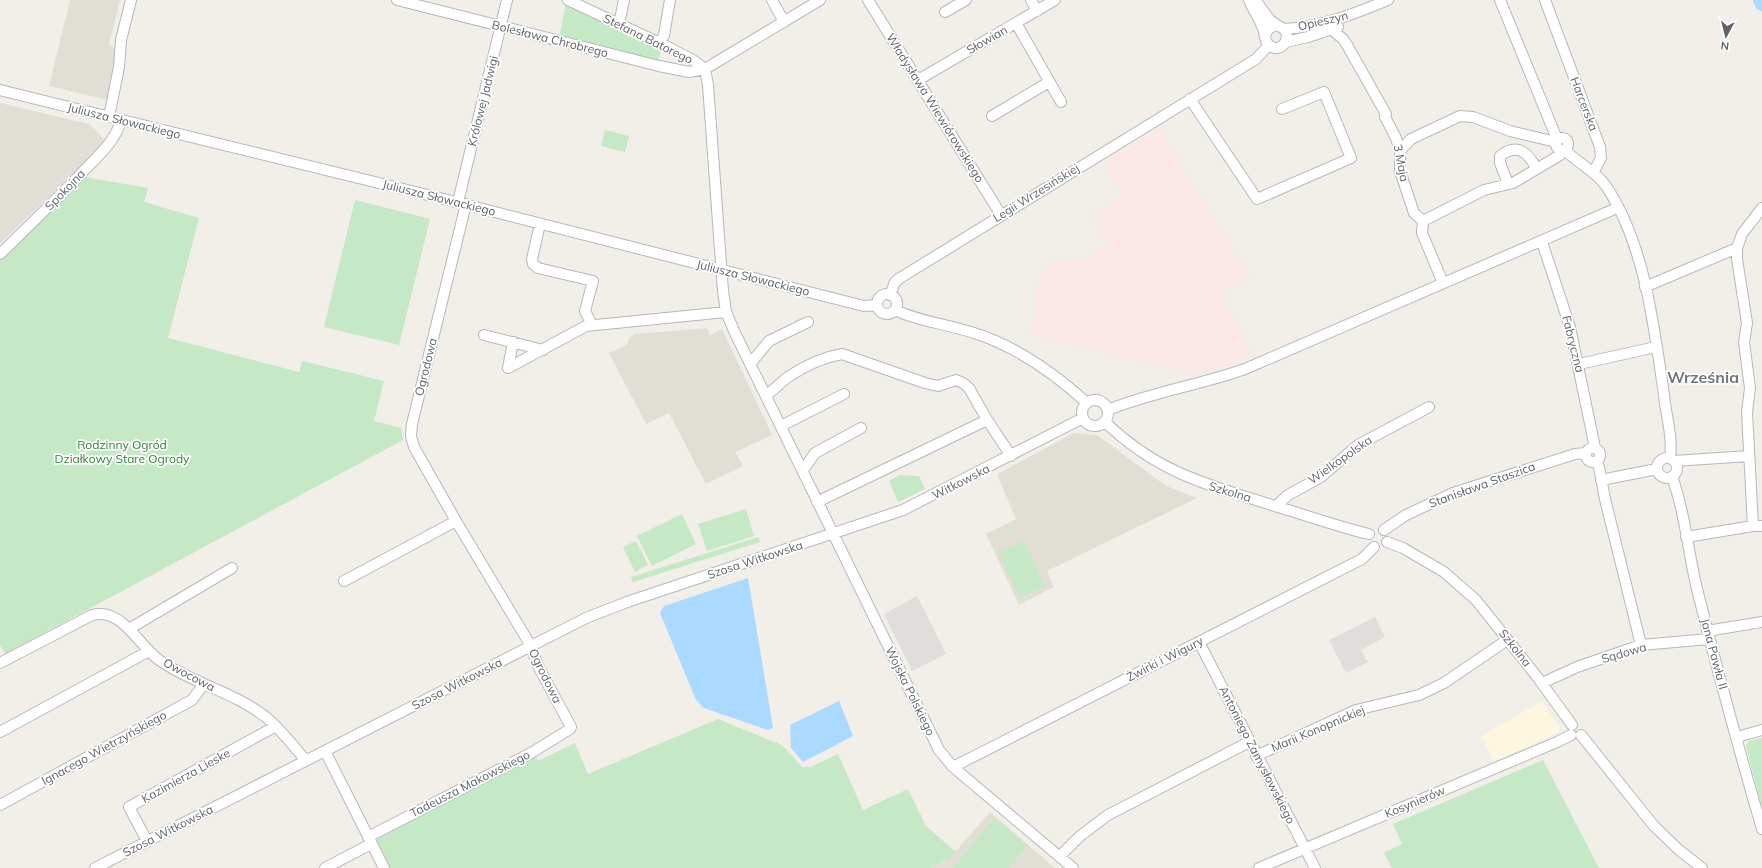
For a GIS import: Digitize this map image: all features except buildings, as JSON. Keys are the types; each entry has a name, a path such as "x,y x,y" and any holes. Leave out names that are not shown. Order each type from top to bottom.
{"street":[{"path":"109,117 119,67 121,40 131,0"},
{"name":"Bolesława Chrobrego","path":"397,0 662,66 689,72 705,69"},
{"name":"Królowej Jadwigi","path":"462,203 507,0"},
{"name":"Stefana Batorego","path":"568,0 660,43 693,60 705,69"},
{"path":"619,24 624,0"},
{"path":"660,43 664,35 670,0"},
{"path":"772,0 784,22"},
{"path":"705,69 820,0"},
{"name":"Władysława Wiewiórowskiego","path":"868,0 1000,215"},
{"path":"946,12 966,0"},
{"path":"1031,0 1037,11"},
{"name":"Słowian","path":"918,80 1055,0"},
{"path":"1249,0 1262,26 1266,41 1274,48 1280,47 1286,42 1288,36 1280,27 1270,20 1255,0"},
{"name":"Opieszyn","path":"1280,27 1301,28 1343,18 1388,0"},
{"path":"1500,0 1556,141"},
{"name":"Harcerska","path":"1545,0 1600,147 1601,158 1594,173"},
{"name":"Opieszyn","path":"1286,42 1332,30 1360,12"},
{"path":"1016,23 1061,102"},
{"path":"1265,35 1269,28 1280,27"},
{"name":"3 Maja","path":"1332,30 1343,39 1386,114 1385,117 1396,138 1400,151 1399,162 1403,180 1414,213 1423,221"},
{"name":"Legii Wrzesińskiej","path":"890,295 895,282 900,278 1000,215 1256,59 1269,45"},
{"name":"Wojska Polskiego","path":"705,69 708,85 721,270 726,312 817,502 939,750 953,766 1073,868"},
{"path":"992,116 1049,82"},
{"name":"Juliusza Słowackiego","path":"0,90 462,203 864,306 877,305"},
{"path":"1190,99 1257,199 1352,158 1324,92 1282,109"},
{"path":"1400,151 1411,139 1460,116 1473,117 1510,131 1556,141 1562,138 1567,141 1568,146 1560,155 1513,183 1484,190 1423,221 1422,233 1443,283"},
{"name":"Spokojna","path":"0,254 111,142 119,129 121,120"},
{"path":"1508,184 1500,162 1500,156 1506,152 1515,149 1523,152 1537,169"},
{"path":"1564,150 1594,173 1606,186 1624,220 1632,242 1645,287 1658,358 1672,460 1676,471 1672,477 1662,477 1657,470 1657,465 1662,459 1672,460 1702,459 1749,456"},
{"name":"Ogrodowa","path":"462,203 411,431 412,442 456,521 530,646 538,666 571,727 570,729"},
{"path":"1108,410 1126,403 1217,378 1245,368 1542,242 1617,208"},
{"path":"1686,537 1757,526 1749,456 1748,412 1750,388 1744,342 1747,328 1737,259 1737,248 1742,234 1762,208"},
{"path":"540,224 532,258 533,264 538,268 593,281 586,311 592,325"},
{"name":"Fabryczna","path":"1542,242 1570,327 1579,364 1590,450"},
{"path":"1645,287 1737,248"},
{"path":"890,295 896,301 895,310 885,314 880,311 877,305 881,297 890,295"},
{"path":"895,310 920,319 953,326 993,339 1028,358 1065,384 1087,403"},
{"path":"514,342 508,368 586,326 726,312"},
{"path":"750,364 769,341 808,322"},
{"path":"484,335 543,350"},
{"path":"1579,364 1656,347"},
{"path":"766,395 776,389 789,376 829,356 842,354 925,383 938,386 956,380 969,388 987,420 1011,456"},
{"path":"781,426 844,394"},
{"path":"1093,401 1099,401 1104,404 1108,410 1108,416 1105,422 1099,425 1093,426 1087,423 1083,418 1083,408 1087,403 1093,401"},
{"name":"Wielkopolska","path":"1276,506 1288,495 1321,476 1358,445 1429,407"},
{"name":"Witkowska","path":"833,534 903,510 1083,418"},
{"path":"817,502 987,420"},
{"name":"Szkolna","path":"1105,422 1132,445 1166,467 1204,484 1369,534"},
{"path":"803,470 815,453 861,428"},
{"path":"1590,450 1586,458 1589,461 1596,461 1599,467 1641,645"},
{"name":"Stanisława Staszica","path":"1384,530 1406,515 1453,493 1590,450"},
{"path":"1601,480 1657,470"},
{"name":"Jana Pawła II","path":"1672,477 1677,491 1708,635 1762,829"},
{"path":"344,581 456,521"},
{"path":"1379,528 1384,530 1388,534 1387,542 1381,547 1374,547 1369,541 1369,534 1374,529 1379,528"},
{"name":"Szosa Witkowska","path":"95,868 586,618 627,602 833,534"},
{"name":"Szkolna","path":"1387,542 1403,548 1423,559 1459,583 1476,600 1542,683 1575,732 1654,826 1679,850 1702,868"},
{"name":"Żwirki i Wigury","path":"953,766 1362,559 1374,547"},
{"path":"129,629 232,568"},
{"name":"Owocowa","path":"1,659 92,615 99,614 110,616 129,629 149,651 170,667 238,700 260,714 285,735 306,761"},
{"name":"Sądowa","path":"1542,683 1577,667 1641,645 1708,635 1762,622"},
{"name":"Marii Konopnickiej","path":"1256,756 1356,710 1419,695 1444,683 1508,640"},
{"name":"Antoniego Zamysłowskiego","path":"1199,642 1256,756 1315,868"},
{"path":"0,732 149,651"},
{"name":"Ignacego Wietrzyńskiego","path":"0,805 192,700 204,684"},
{"name":"Kazimierza Lieske","path":"147,842 129,807 276,726"},
{"name":"Tadeusza Makowskiego","path":"325,868 370,841 531,753 570,729"},
{"path":"1737,737 1762,730"},
{"name":"Kosynierów","path":"1258,868 1546,747 1575,732"},
{"path":"1060,856 1080,836 1108,815 1249,742"},
{"path":"325,751 384,868"}],"shaded area":[{"path":"70,0 120,0 109,45 117,49 108,100 49,86"},
{"path":"0,103 89,124 106,141 0,244"},
{"path":"1160,129 1191,183 1250,278 1220,293 1252,355 1212,371 1190,373 1031,333 1041,272 1063,258 1084,260 1109,244 1093,214 1123,197 1104,163"},
{"path":"707,328 710,335 722,329 772,435 735,452 743,466 706,484 669,413 646,424 609,353 627,345 629,338 635,334"},
{"path":"1074,433 1097,435 1166,486 1197,498 1047,571 1054,587 1019,605 986,534 1016,519 997,474"},
{"path":"917,596 946,654 912,671 884,614"},
{"path":"1375,617 1385,637 1361,650 1368,662 1346,673 1329,640"},
{"path":"1542,701 1560,728 1557,733 1493,762 1482,736"},
{"path":"990,812 1055,868 930,868 948,860"}],"green space":[{"path":"566,3 662,48 658,61 559,38"},
{"path":"605,130 629,136 625,152 601,146"},
{"name":"Rodzinny Ogród Działkowy Stare Ogrody","path":"84,177 148,188 144,202 199,218 168,338 299,372 302,361 384,381 374,421 401,428 403,440 5,654 0,645 0,258"},
{"path":"355,200 430,219 399,345 324,327"},
{"path":"899,475 919,476 925,489 898,502 889,481"},
{"path":"746,509 754,536 707,551 698,524"},
{"path":"682,514 696,544 652,566 637,536"},
{"path":"758,537 760,542 633,582 631,577"},
{"path":"1024,540 1045,586 1020,597 999,552"},
{"path":"636,541 648,565 635,572 623,547"},
{"path":"718,719 782,745 802,767 811,767 838,754 863,810 908,789 926,826 956,852 948,861 945,860 930,868 390,868 376,839 536,757 538,761 575,743 588,774"},
{"path":"1762,738 1762,808 1746,746 1749,741"},
{"path":"1543,760 1599,868 1392,868 1384,853 1402,844 1393,824"},
{"path":"994,818 999,821 977,849 1000,822 1027,846 1009,868 953,868"}],"water":[{"path":"748,578 773,728 768,730 704,708 696,700 660,613 664,606"},
{"path":"839,701 853,736 803,762 791,748 790,725"}],"waterway":[{"path":"1760,0 1762,4"}],"district":[{"name":"Września","path":"1703,377"}]}
